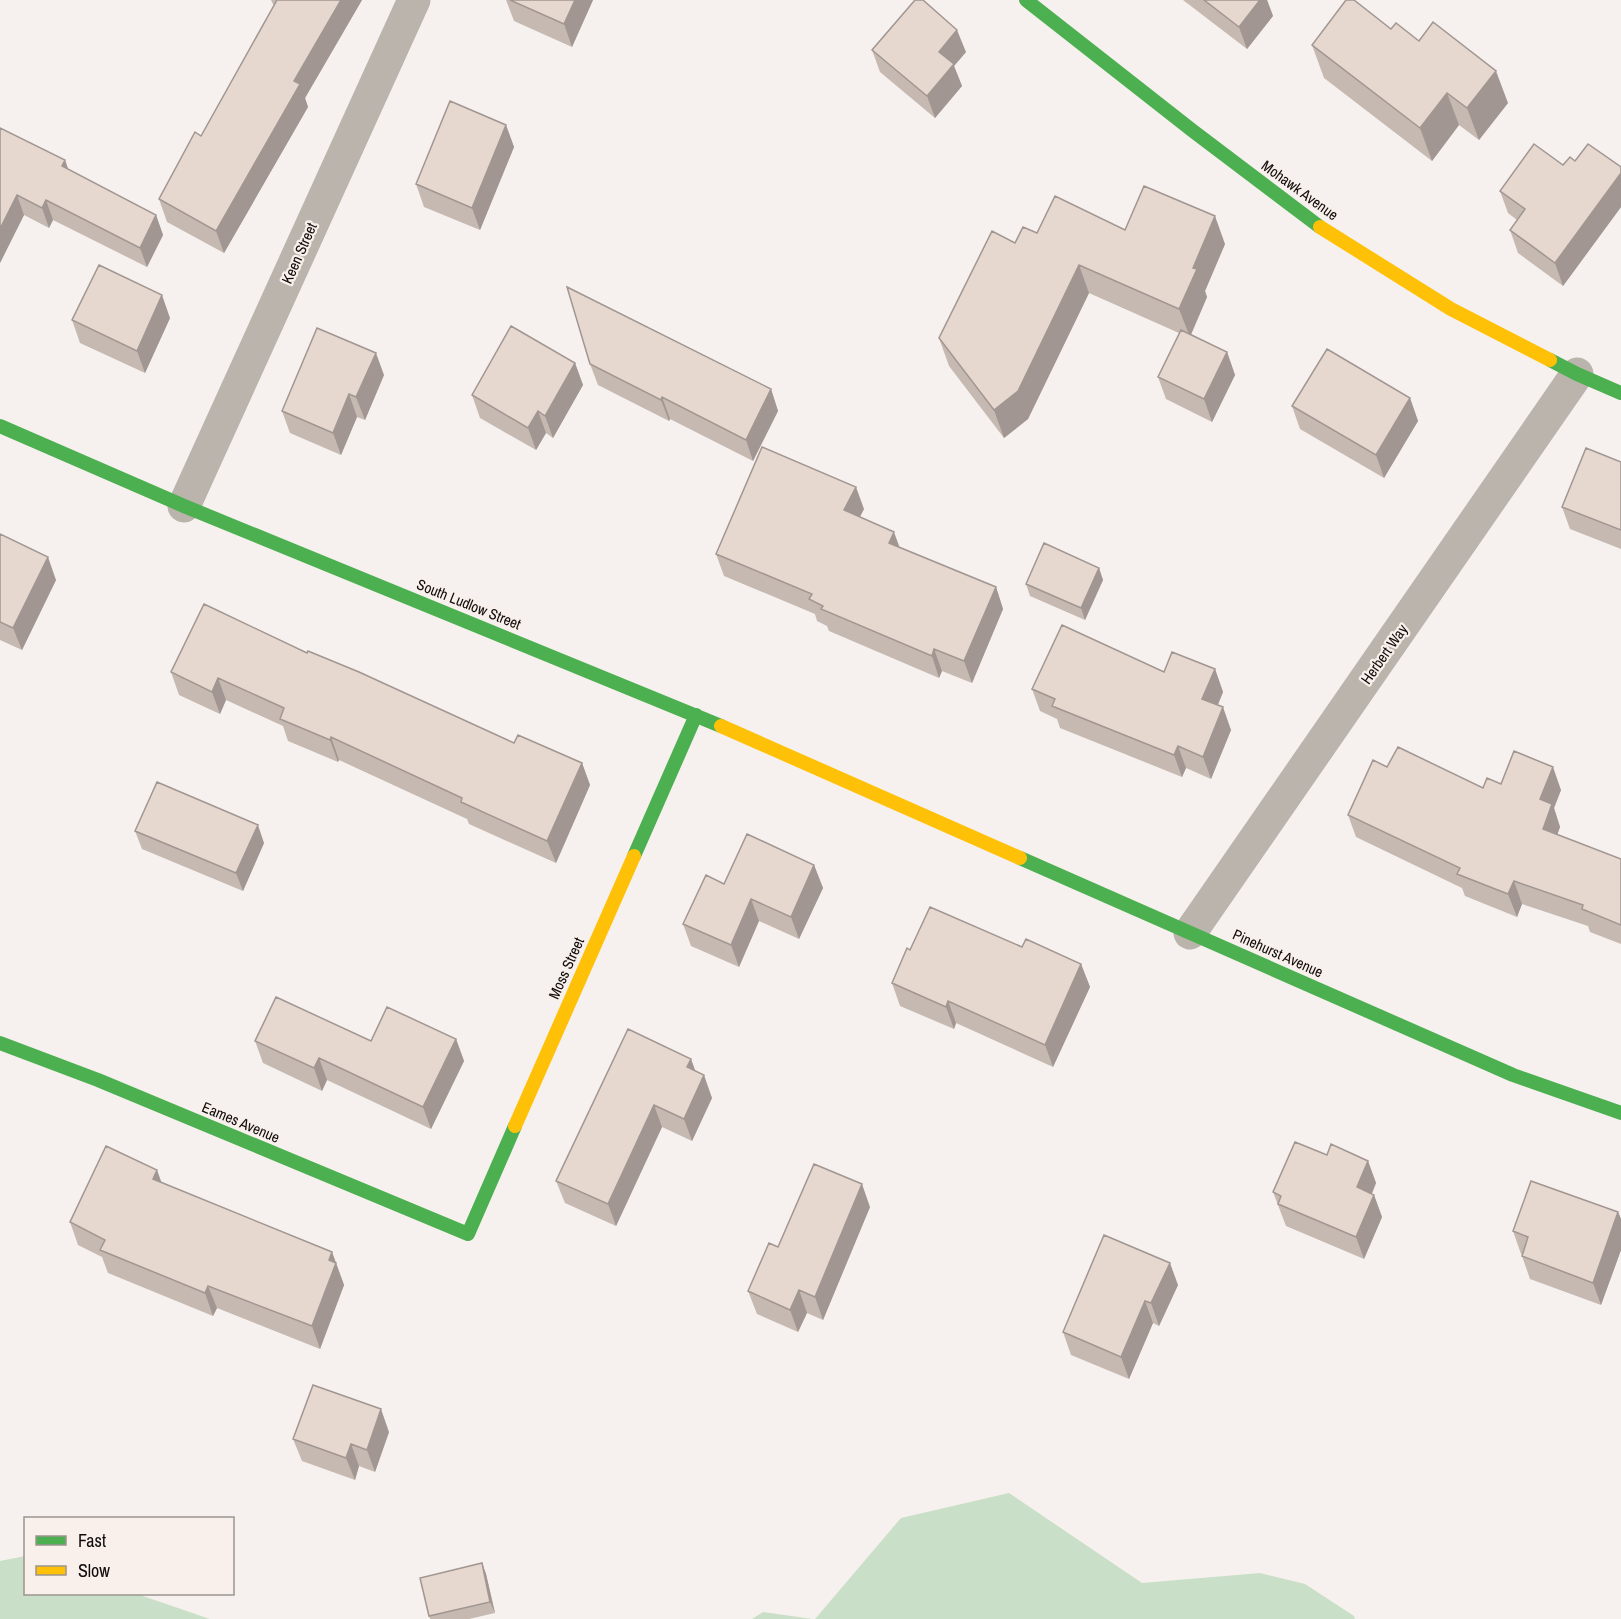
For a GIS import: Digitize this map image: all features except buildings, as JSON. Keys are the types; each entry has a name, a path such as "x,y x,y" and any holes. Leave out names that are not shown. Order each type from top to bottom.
{"street":[{"name":"Keen Street","path":"184,506 414,0"},
{"name":"Mohawk Avenue","path":"1026,0 1319,226 1451,309 1577,374 1621,393"},
{"name":"Herbert Way","path":"1190,933 1577,374"},
{"name":"South Ludlow Street","path":"0,426 184,506 696,715 925,815"},
{"name":"Moss Street","path":"468,1234 696,715"},
{"name":"Pinehurst Avenue","path":"925,815 1514,1075 1621,1113"},
{"name":"Eames Avenue","path":"0,1043 98,1080 468,1234"}],"green space":[{"path":"1009,1493 1142,1583 1260,1573 1305,1584 1354,1616 1355,1619 815,1619 901,1518"},
{"path":"24,1556 24,1595 140,1595 210,1619 0,1619 0,1561"},
{"path":"763,1612 813,1619 752,1619"}],"traffic: fast":[{"path":"1026,0 1320,227"},
{"path":"1550,360 1621,393"},
{"path":"0,426 184,506 721,726"},
{"path":"634,856 696,715"},
{"path":"1020,858 1513,1075 1621,1113"},
{"path":"0,1043 98,1080 468,1234 515,1126"}],"traffic: slow":[{"path":"1320,227 1451,309 1550,360"},
{"path":"721,726 1020,858"},
{"path":"515,1126 634,856"}]}
